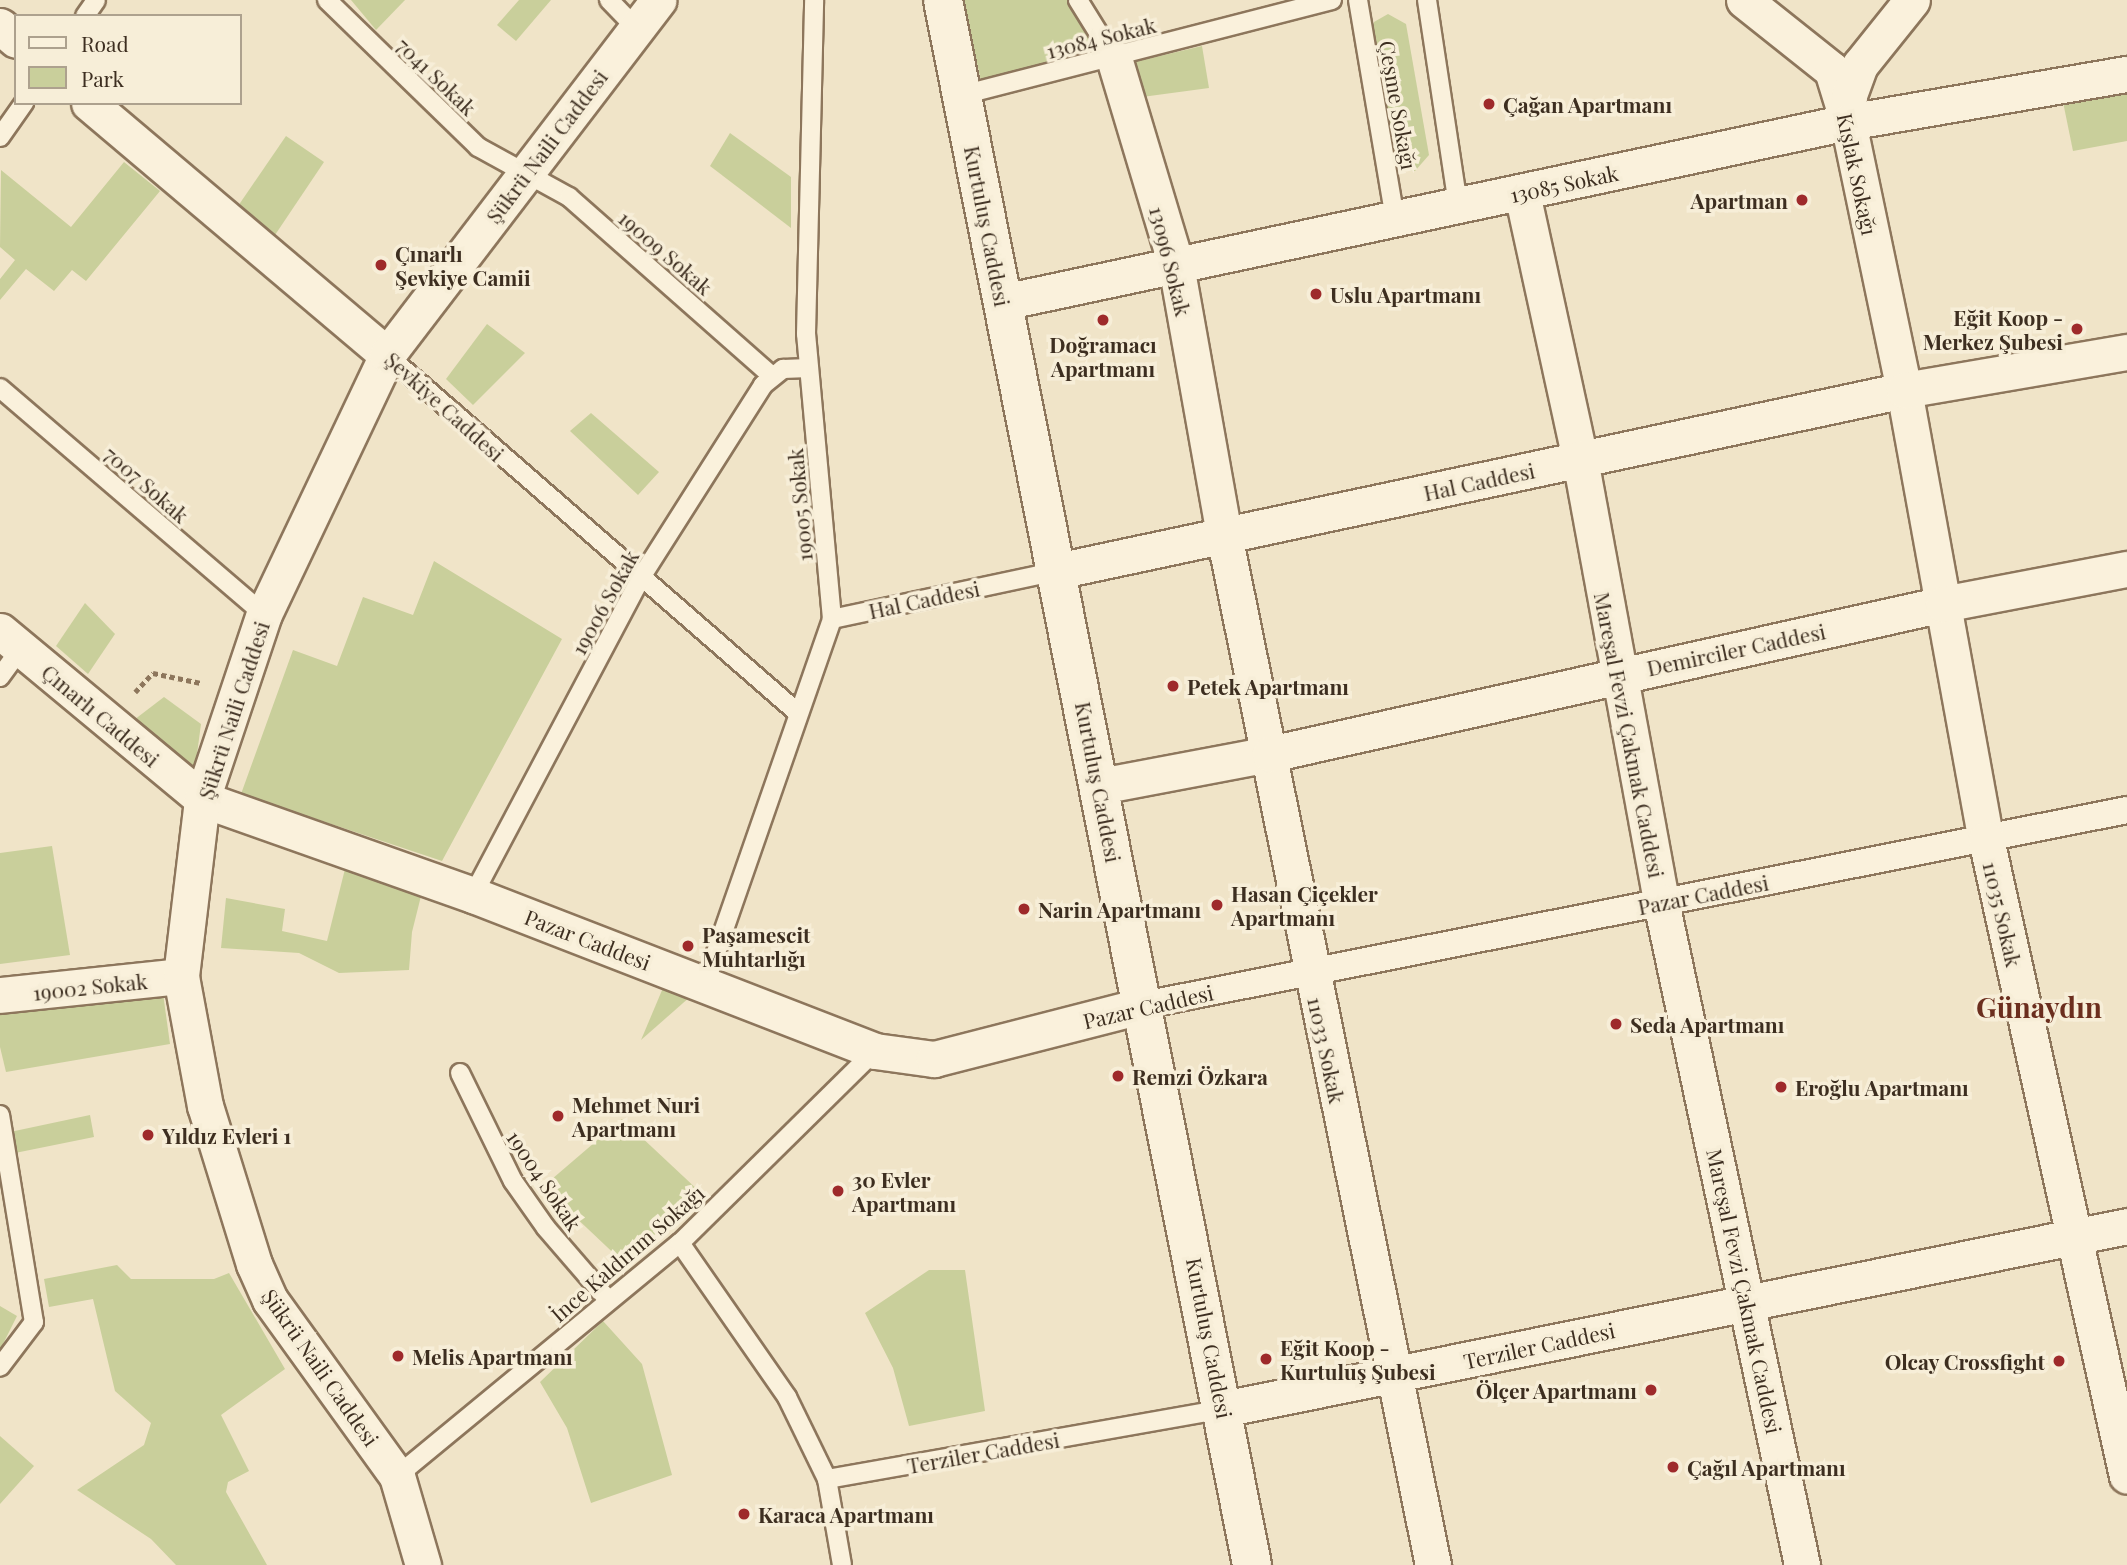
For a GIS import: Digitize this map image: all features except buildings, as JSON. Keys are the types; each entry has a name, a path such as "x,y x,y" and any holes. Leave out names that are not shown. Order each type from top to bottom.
{"main road":[{"name":"Kurtuluş Caddesi","path":"943,0 1144,1005 1252,1565"}],"street":[{"name":"Şükrü Naili Caddesi","path":"423,1565 397,1476 270,1300 254,1264 205,1106 181,976 202,799 264,614 387,355 658,0"},
{"name":"Kışlak Sokağı","path":"1744,0 1832,70 1848,122 1904,390"},
{"path":"1848,122 1849,94 1860,65 1912,0"},
{"path":"0,26 14,38"},
{"name":"13096 Sokak","path":"1114,58 1176,265 1224,535"},
{"name":"13085 Sokak","path":"1003,302 1848,122 2127,74"},
{"name":"Şevkiye Caddesi","path":"91,105 387,355"},
{"name":"Mareşal Fevzi Çakmak Caddesi","path":"1522,193 1580,459 1617,674 1661,902 1802,1565"},
{"name":"Hal Caddesi","path":"1057,571 1904,390 2127,352"},
{"name":"11035 Sokak","path":"1904,390 1986,839 2076,1235 2127,1476"},
{"name":"11033 Sokak","path":"1224,535 1433,1565"},
{"name":"Demirciler Caddesi","path":"1100,786 1270,754 1617,674 1943,604 2127,569"},
{"name":"Çınarlı Caddesi","path":"10,640 202,799"},
{"name":"Pazar Caddesi","path":"202,799 473,895 875,1051 934,1059 1144,1005 1311,969 2127,810"},
{"name":"19002 Sokak","path":"0,995 181,976"},
{"name":"Terziler Caddesi","path":"1223,1409 2127,1226"}],"lane":[{"name":"7041 Sokak","path":"327,0 471,141 524,173"},
{"path":"609,0 636,28"},
{"name":"19005 Sokak","path":"705,984 832,619 809,368 814,0"},
{"name":"13096 Sokak","path":"1078,0 1114,58"},
{"name":"13084 Sokak","path":"962,95 1332,0"},
{"name":"Çeşme Sokağı","path":"1358,0 1395,218"},
{"name":"Çeşme Sokağı","path":"1427,0 1458,204"},
{"path":"0,137 23,105"},
{"name":"19009 Sokak","path":"524,173 569,198 772,376"},
{"name":"Şevkiye Caddesi","path":"387,355 640,579 798,713"},
{"path":"772,376 783,369 809,368"},
{"name":"19006 Sokak","path":"473,895 640,579 772,376"},
{"name":"7007 Sokak","path":"0,388 264,614"},
{"name":"Hal Caddesi","path":"832,619 1057,571"},
{"path":"0,677 10,640"},
{"name":"İnce Kaldırım Sokağı","path":"397,1476 680,1243 875,1051"},
{"name":"19004 Sokak","path":"460,1073 513,1181 546,1228 609,1301"},
{"path":"0,1115 34,1322 0,1367"},
{"path":"680,1243 787,1397 827,1479 842,1565"},
{"name":"Terziler Caddesi","path":"827,1479 1223,1409"}],"path":[{"path":"113,724 153,673 180,676 237,695"}],"green space":[{"path":"351,0 405,0 376,30"},
{"path":"519,0 551,0 516,41 497,25"},
{"path":"963,0 1068,0 1101,54 981,81"},
{"path":"1388,14 1406,24 1429,155 1415,171 1399,168 1394,161 1371,30 1374,22"},
{"path":"1202,46 1209,88 1142,97 1130,63"},
{"path":"2127,90 2127,141 2073,151 2063,102"},
{"path":"730,133 791,177 791,228 710,166"},
{"path":"286,136 324,162 275,235 236,209"},
{"path":"124,162 160,191 86,281 72,270 54,291 26,269 0,300 0,279 15,260 0,247 1,170 71,227"},
{"path":"487,324 525,353 473,405 446,379"},
{"path":"591,413 659,472 638,495 570,431"},
{"path":"434,561 562,639 442,861 241,794 293,650 337,666 363,597 413,615"},
{"path":"85,603 115,634 88,674 56,646"},
{"path":"164,697 201,724 195,769 130,723"},
{"path":"52,846 70,955 0,964 0,853"},
{"path":"347,861 424,884 412,932 409,970 339,973 299,953 221,948 226,898 285,909 282,931 327,941"},
{"path":"668,976 699,989 641,1040"},
{"path":"162,986 170,1044 6,1072 0,1047 0,1002"},
{"path":"90,1115 94,1137 15,1153 10,1132"},
{"path":"622,1119 700,1192 624,1263 570,1212 552,1179"},
{"path":"117,1265 131,1279 214,1279 229,1273 285,1369 221,1415 249,1471 228,1482 226,1492 267,1565 176,1565 151,1539 77,1490 144,1445 151,1423 115,1391 93,1299 49,1307 44,1279"},
{"path":"929,1270 965,1270 985,1411 909,1426 893,1368 865,1313"},
{"path":"0,1306 17,1316 0,1350"},
{"path":"603,1321 642,1364 672,1475 591,1503 567,1428 540,1382"},
{"path":"0,1436 34,1466 0,1504"}],"place":[{"name":"Çağan Apartmanı","path":"1489,104"},
{"name":"Apartman","path":"1802,200"},
{"name":"Çınarlı Şevkiye Camii","path":"381,265"},
{"name":"Uslu Apartmanı","path":"1316,294"},
{"name":"Doğramacı Apartmanı","path":"1103,320"},
{"name":"Eğit Koop - Merkez Şubesi","path":"2077,329"},
{"name":"Petek Apartmanı","path":"1173,686"},
{"name":"Hasan Çiçekler Apartmanı","path":"1217,905"},
{"name":"Narin Apartmanı","path":"1024,909"},
{"name":"Paşamescit Muhtarlığı","path":"688,946"},
{"name":"Seda Apartmanı","path":"1616,1024"},
{"name":"Remzi Özkara","path":"1118,1076"},
{"name":"Eroğlu Apartmanı","path":"1781,1087"},
{"name":"Mehmet Nuri Apartmanı","path":"558,1116"},
{"name":"Yıldız Evleri 1","path":"148,1135"},
{"name":"30 Evler Apartmanı","path":"838,1191"},
{"name":"Melis Apartmanı","path":"398,1356"},
{"name":"Eğit Koop - Kurtuluş Şubesi","path":"1266,1359"},
{"name":"Olcay Crossfight","path":"2059,1361"},
{"name":"Ölçer Apartmanı","path":"1651,1390"},
{"name":"Çağıl Apartmanı","path":"1673,1467"},
{"name":"Karaca Apartmanı","path":"744,1514"}],"district":[{"name":"Günaydın","path":"2039,1007"}]}
